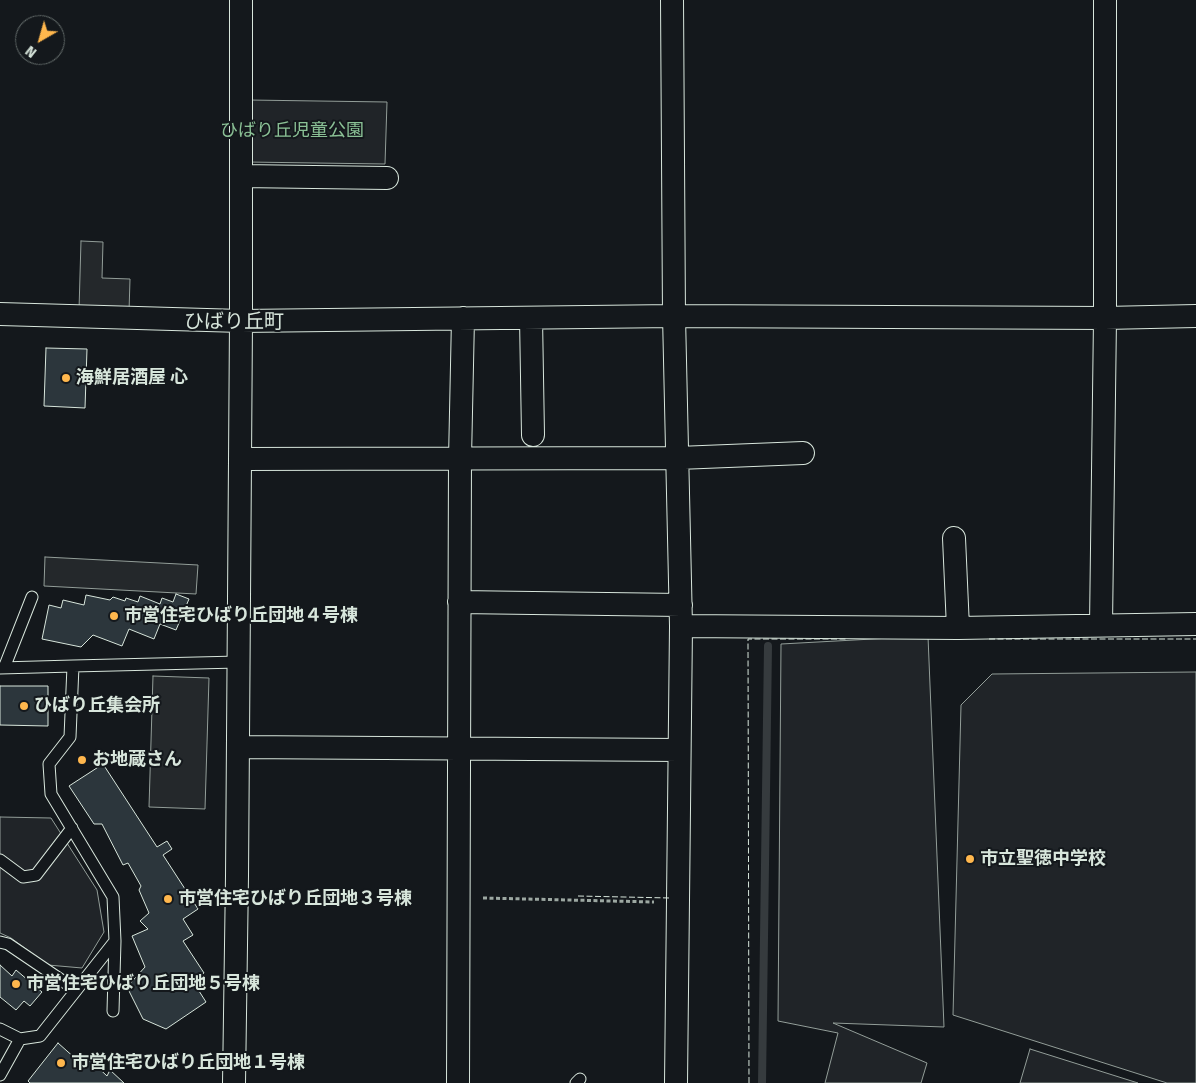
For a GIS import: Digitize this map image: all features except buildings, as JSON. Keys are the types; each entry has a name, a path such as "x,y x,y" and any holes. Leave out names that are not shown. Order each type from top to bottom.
{"street":[{"path":"234,1083 241,321 241,0"},
{"path":"672,0 674,316 681,616 676,1083"},
{"path":"1101,625 1105,318 1104,0"},
{"path":"241,176 387,178"},
{"path":"0,314 241,321 674,316 1105,318 1196,316"},
{"path":"458,1083 460,458 464,318"},
{"path":"531,318 533,435"},
{"path":"240,459 678,458 803,453"},
{"path":"954,538 958,628"},
{"path":"459,602 681,616 958,628 1196,624"},
{"path":"238,747 680,750"}],"lane":[{"path":"32,597 2,668 238,662"},
{"path":"73,666 70,737 49,764 51,794 113,897 115,942 113,1011"},
{"path":"0,860 23,877 36,876 72,828"},
{"path":"0,942 8,944 76,990"},
{"path":"0,1029 20,1039 40,1036 115,942"},
{"path":"0,1075 20,1039"}],"path":[{"path":"458,898 677,903"}],"green space":[{"name":"ひばり丘児童公園","path":"248,100 387,102 385,164 247,162"},
{"path":"928,636 944,1027 833,1023 927,1063 921,1083 825,1083 838,1033 778,1021 781,644"},
{"path":"1196,672 1196,1083 1167,1083 953,1015 961,705 992,674"},
{"path":"0,817 51,818 97,890 104,932 82,968 48,965 11,938 0,933"},
{"path":"1030,1049 1138,1083 1020,1083"}],"shaded area":[{"path":"81,241 103,242 102,278 130,279 129,312 79,310"},
{"path":"45,557 198,565 196,594 44,586"},
{"path":"153,676 209,678 205,809 149,807"}],"waterway":[{"path":"762,1083 768,646"}],"fence":[{"path":"749,1083 748,639 846,639"},
{"path":"989,639 1196,639"},
{"path":"578,896 670,898"}],"place":[{"name":"海鮮居酒屋 心","path":"66,378"},
{"name":"市営住宅ひばり丘団地４号棟","path":"114,616"},
{"name":"ひばり丘集会所","path":"24,706"},
{"name":"お地蔵さん","path":"82,760"},
{"name":"市立聖徳中学校","path":"970,859"},
{"name":"市営住宅ひばり丘団地３号棟","path":"168,899"},
{"name":"市営住宅ひばり丘団地５号棟","path":"16,984"},
{"name":"市営住宅ひばり丘団地１号棟","path":"61,1063"}],"district":[{"name":"ひばり丘町","path":"234,322"}]}
